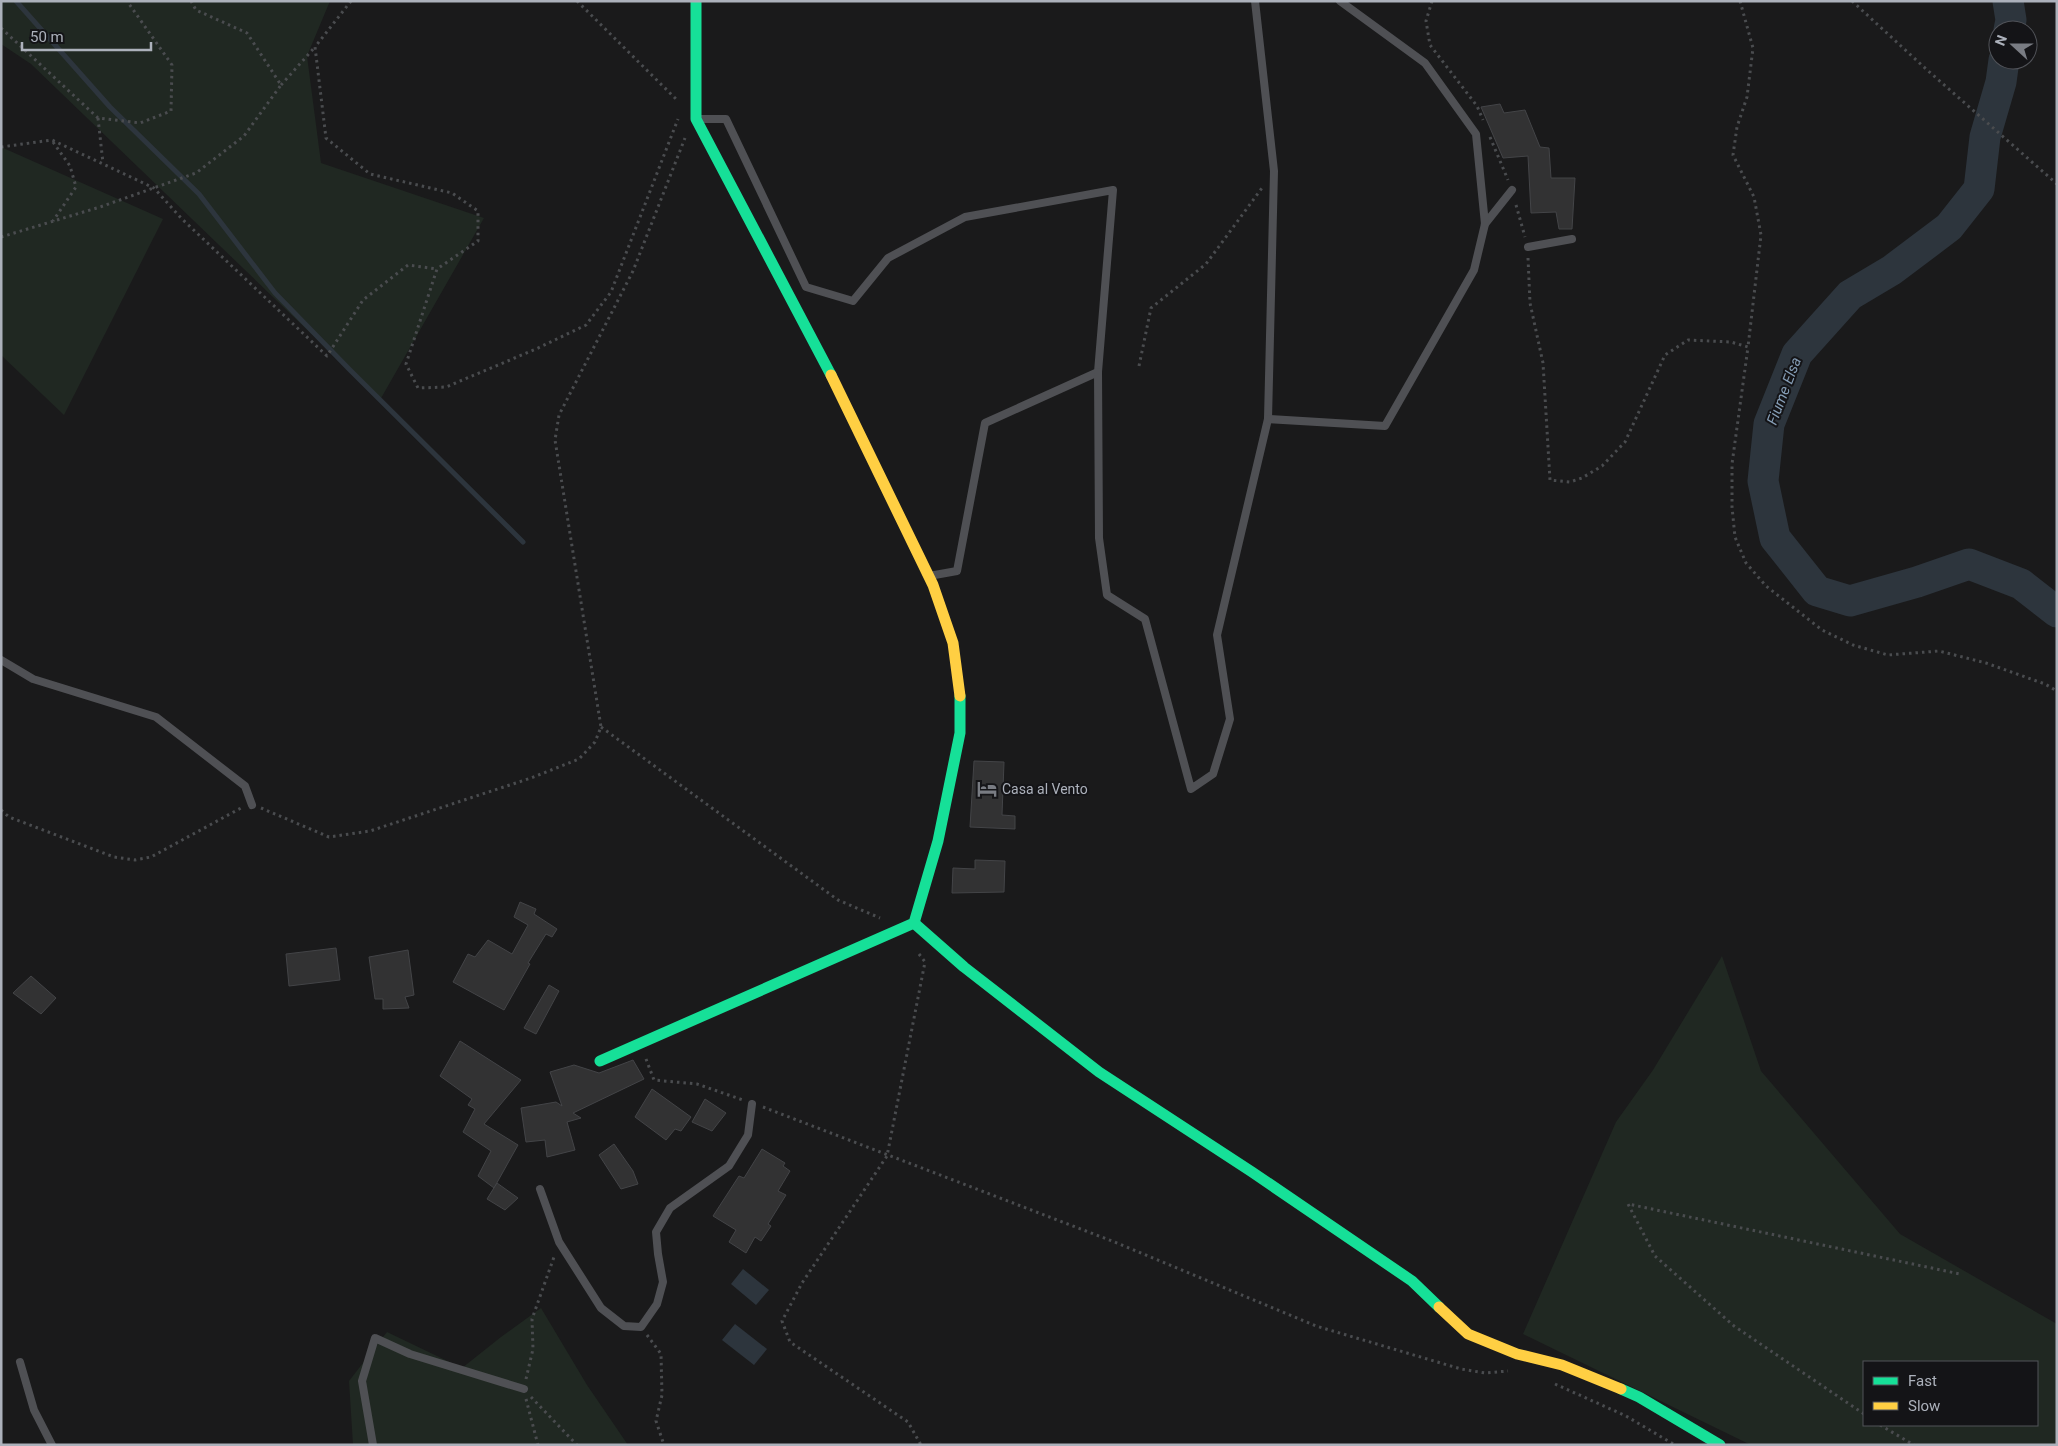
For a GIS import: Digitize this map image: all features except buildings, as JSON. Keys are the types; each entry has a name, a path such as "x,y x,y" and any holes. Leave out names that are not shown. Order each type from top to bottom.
{"street":[{"path":"600,1061 908,925 938,841 960,733 960,697 953,643 928,576 812,336 696,119 696,1"},
{"path":"908,925 1099,1072 1252,1172 1412,1281 1468,1334 1517,1354 1562,1366 1639,1397 1720,1445"}],"lane":[{"path":"696,119 726,118 806,287 853,301 888,258 965,217 1113,190 1098,372 1099,538 1107,595 1144,619 1191,789 1213,774 1230,719 1217,635 1268,419 1274,171 1255,1"},
{"path":"1268,419 1385,426 1474,270 1485,224 1476,134 1426,63 1340,1"},
{"path":"1485,224 1512,190"},
{"path":"1528,247 1572,239"},
{"path":"928,576 957,571 985,423 1098,372"},
{"path":"1,660 33,679 156,717 245,786 252,804"},
{"path":"540,1189 559,1242 601,1308 624,1326 641,1327 657,1304 664,1282 658,1254 656,1232 670,1208 729,1166 748,1135 752,1104"},
{"path":"373,1445 362,1381 375,1338 410,1354 524,1390"},
{"path":"20,1362 34,1410 52,1445"}],"path":[{"path":"1,28 98,118 140,123 171,111 172,65 127,1"},
{"path":"191,1 196,10 247,33 281,85"},
{"path":"1,237 196,173 244,136 281,85 315,47 351,1"},
{"path":"1,810 9,817 114,857 135,860 151,857 235,810 252,804 329,837 370,832 531,778 579,759 595,742 601,727 555,440 559,415 633,271 688,129 696,119 576,1"},
{"path":"1740,1 1753,48 1747,97 1737,127 1733,155 1754,197 1760,235 1748,347 1732,464 1732,507 1735,537 1746,563 1766,586 1822,630 1853,645 1888,655 1939,651 1986,664 2045,684 2057,691"},
{"path":"1852,1 2057,184"},
{"path":"315,47 326,138 370,174 452,194 478,211 478,241 438,268 406,364 418,388 446,387 586,326 611,292 680,116"},
{"path":"98,118 103,164"},
{"path":"1,147 52,140 154,188 181,218 327,356 364,300 371,294 408,265 438,268"},
{"path":"52,140 70,166 76,187 53,221"},
{"path":"1139,366 1151,308 1206,264 1274,171"},
{"path":"1528,247 1530,303 1544,363 1550,480 1570,482 1582,478 1602,466 1624,442 1665,354 1688,340 1731,342 1748,347"},
{"path":"601,727 838,900 908,925"},
{"path":"916,948 925,962 887,1156 802,1283 782,1321 790,1342 908,1422 921,1445"},
{"path":"641,1043 654,1080 697,1084 752,1104 1112,1241 1316,1326 1461,1369 1485,1373 1510,1371"},
{"path":"1863,1413 1734,1326 1655,1256 1628,1204 1960,1274"},
{"path":"538,1445 524,1390 533,1349 532,1319 559,1242"},
{"path":"641,1327 661,1354 662,1396 656,1420 664,1445"},
{"path":"1552,1383 1626,1416 1675,1445"},
{"path":"524,1390 577,1445"},
{"path":"1882,1426 1914,1445"}],"shaded area":[{"path":"1,1 330,1 307,56 321,163 484,218 380,400 31,64 1,44"},
{"path":"1,147 163,219 64,415 1,355"},
{"path":"1722,956 1761,1071 1900,1234 2057,1324 2057,1445 1751,1445 1523,1334 1616,1122 1653,1070"},
{"path":"743,1269 769,1290 756,1305 731,1284"},
{"path":"541,1308 587,1385 628,1445 353,1445 349,1381 387,1332 462,1368"},
{"path":"735,1324 767,1349 754,1365 722,1340"}],"waterway":[{"path":"16,1 110,107 199,194 275,293 523,542"},
{"name":"Fiume Elsa","path":"2008,1 2011,20"},
{"name":"Fiume Elsa","path":"2003,70 1985,137 1979,189 1949,227 1892,270 1850,295 1797,354 1769,424 1763,481 1775,538 1817,591 1850,601 1917,582 1969,564 2021,584 2057,612"}],"traffic: fast":[{"path":"696,1 696,119 831,375"},
{"path":"600,1061 914,923 938,841 960,733 960,696"},
{"path":"914,923 964,967 1099,1072 1252,1172 1412,1281 1439,1307"},
{"path":"1621,1389 1639,1397 1720,1445"}],"traffic: slow":[{"path":"831,375 933,585 953,643 960,696"},
{"path":"1439,1307 1468,1334 1517,1354 1562,1365 1621,1389"}],"place":[{"name":"Casa al Vento","path":"987,789"}]}
